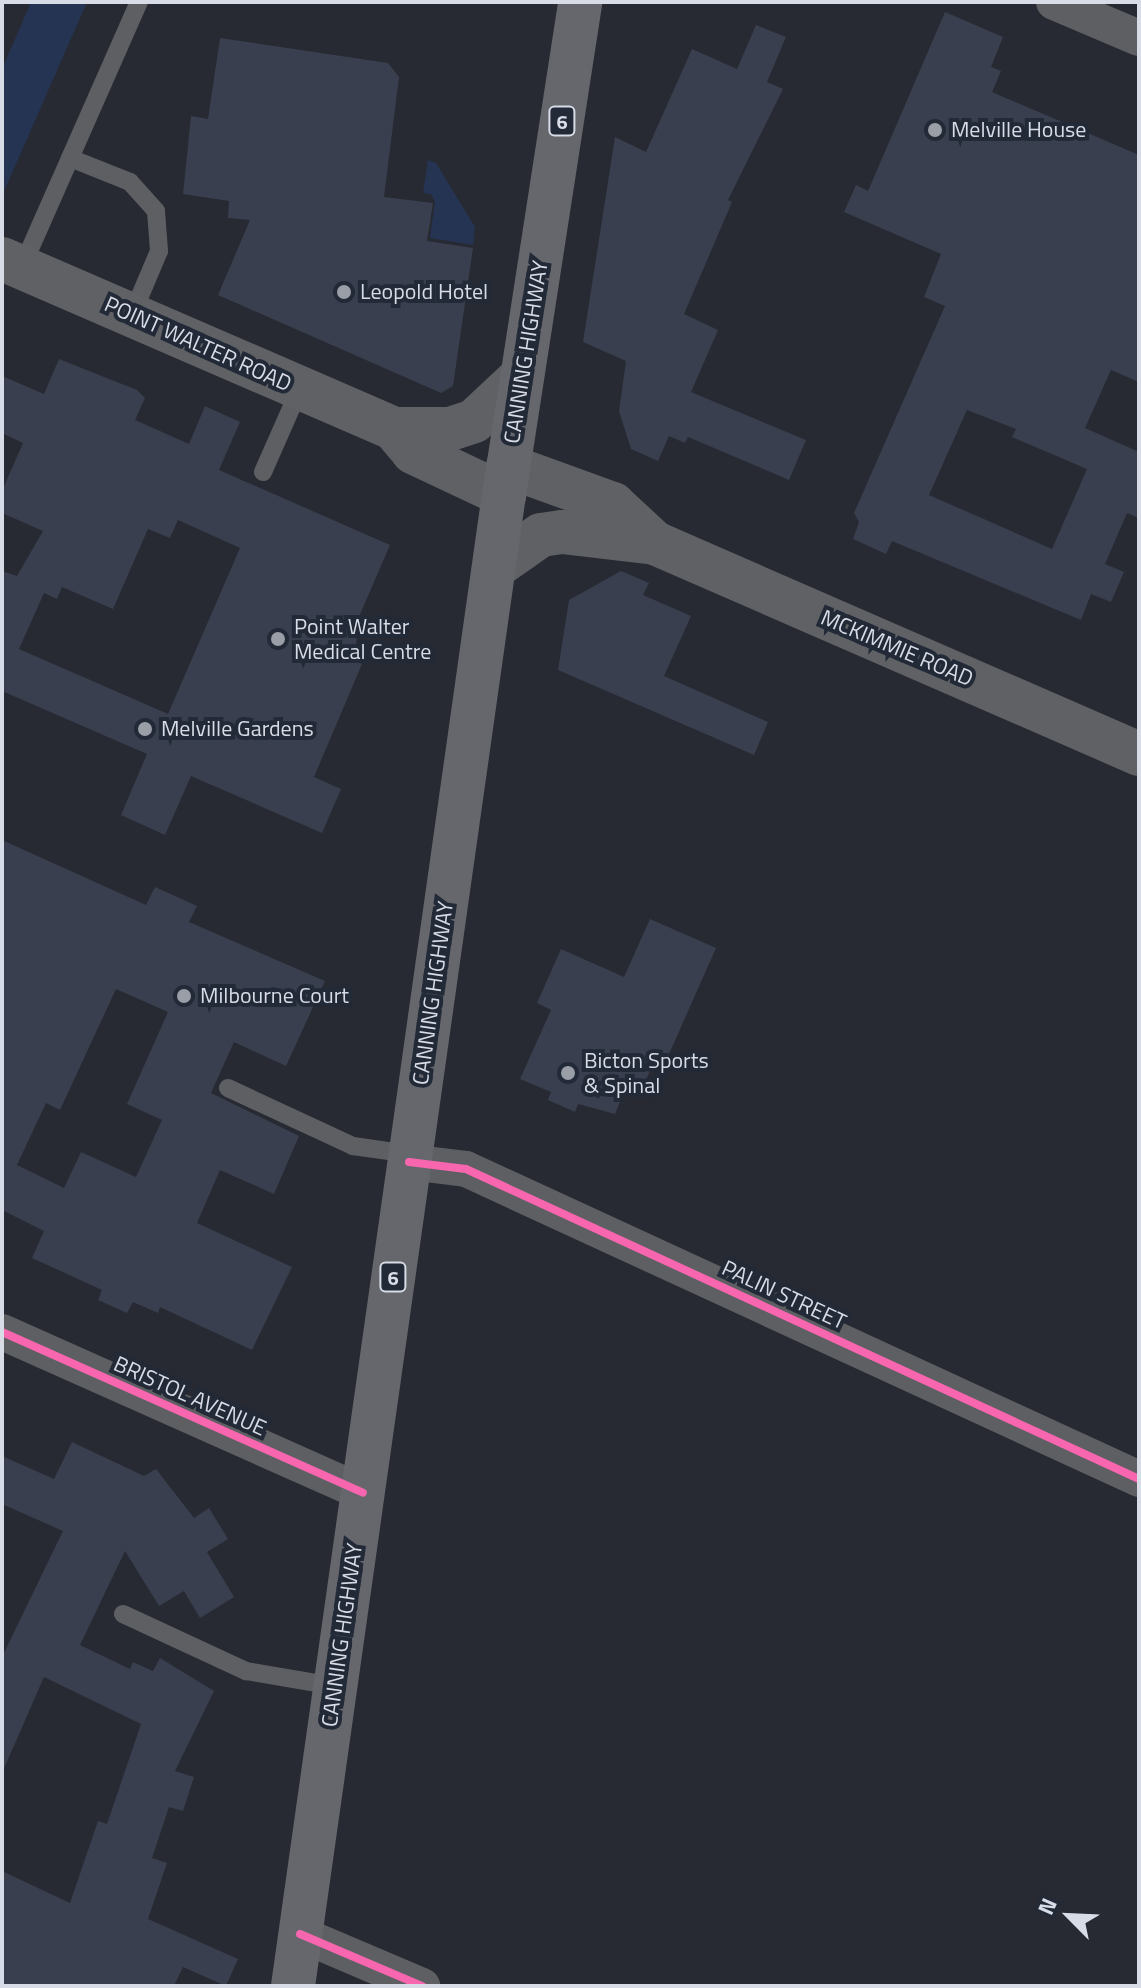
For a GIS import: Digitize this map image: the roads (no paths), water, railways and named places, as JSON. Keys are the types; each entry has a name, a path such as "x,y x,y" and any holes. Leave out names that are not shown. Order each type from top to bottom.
{"highway":[{"name":"CANNING HIGHWAY","path":"293,1986 506,480 580,2"}],"main road":[{"name":"POINT WALTER ROAD","path":"12,263 394,429 450,429 474,421 521,377"},
{"name":"POINT WALTER ROAD","path":"394,429 413,452 506,480"},
{"name":"MCKIMMIE ROAD","path":"506,480 613,504 655,543"},
{"name":"MCKIMMIE ROAD","path":"494,568 541,535 562,532 655,543 1139,754"}],"street":[{"path":"1054,2 1139,38"},
{"name":"PALIN STREET","path":"409,1158 466,1169 1139,1479"},
{"name":"BRISTOL AVENUE","path":"2,1332 363,1493"},
{"path":"300,1934 422,1986"}],"lane":[{"path":"12,263 70,158 139,2"},
{"path":"70,158 130,182 156,211 159,251 132,315"},
{"path":"263,472 300,388"},
{"path":"228,1088 353,1146 409,1158"},
{"path":"123,1614 246,1671 335,1686"}],"place":[{"name":"Melville House","path":"935,130"},
{"name":"Leopold Hotel","path":"344,292"},
{"name":"Point Walter Medical Centre","path":"278,639"},
{"name":"Melville Gardens","path":"145,729"},
{"name":"Milbourne Court","path":"184,996"},
{"name":"Bicton Sports & Spinal","path":"568,1073"}]}
